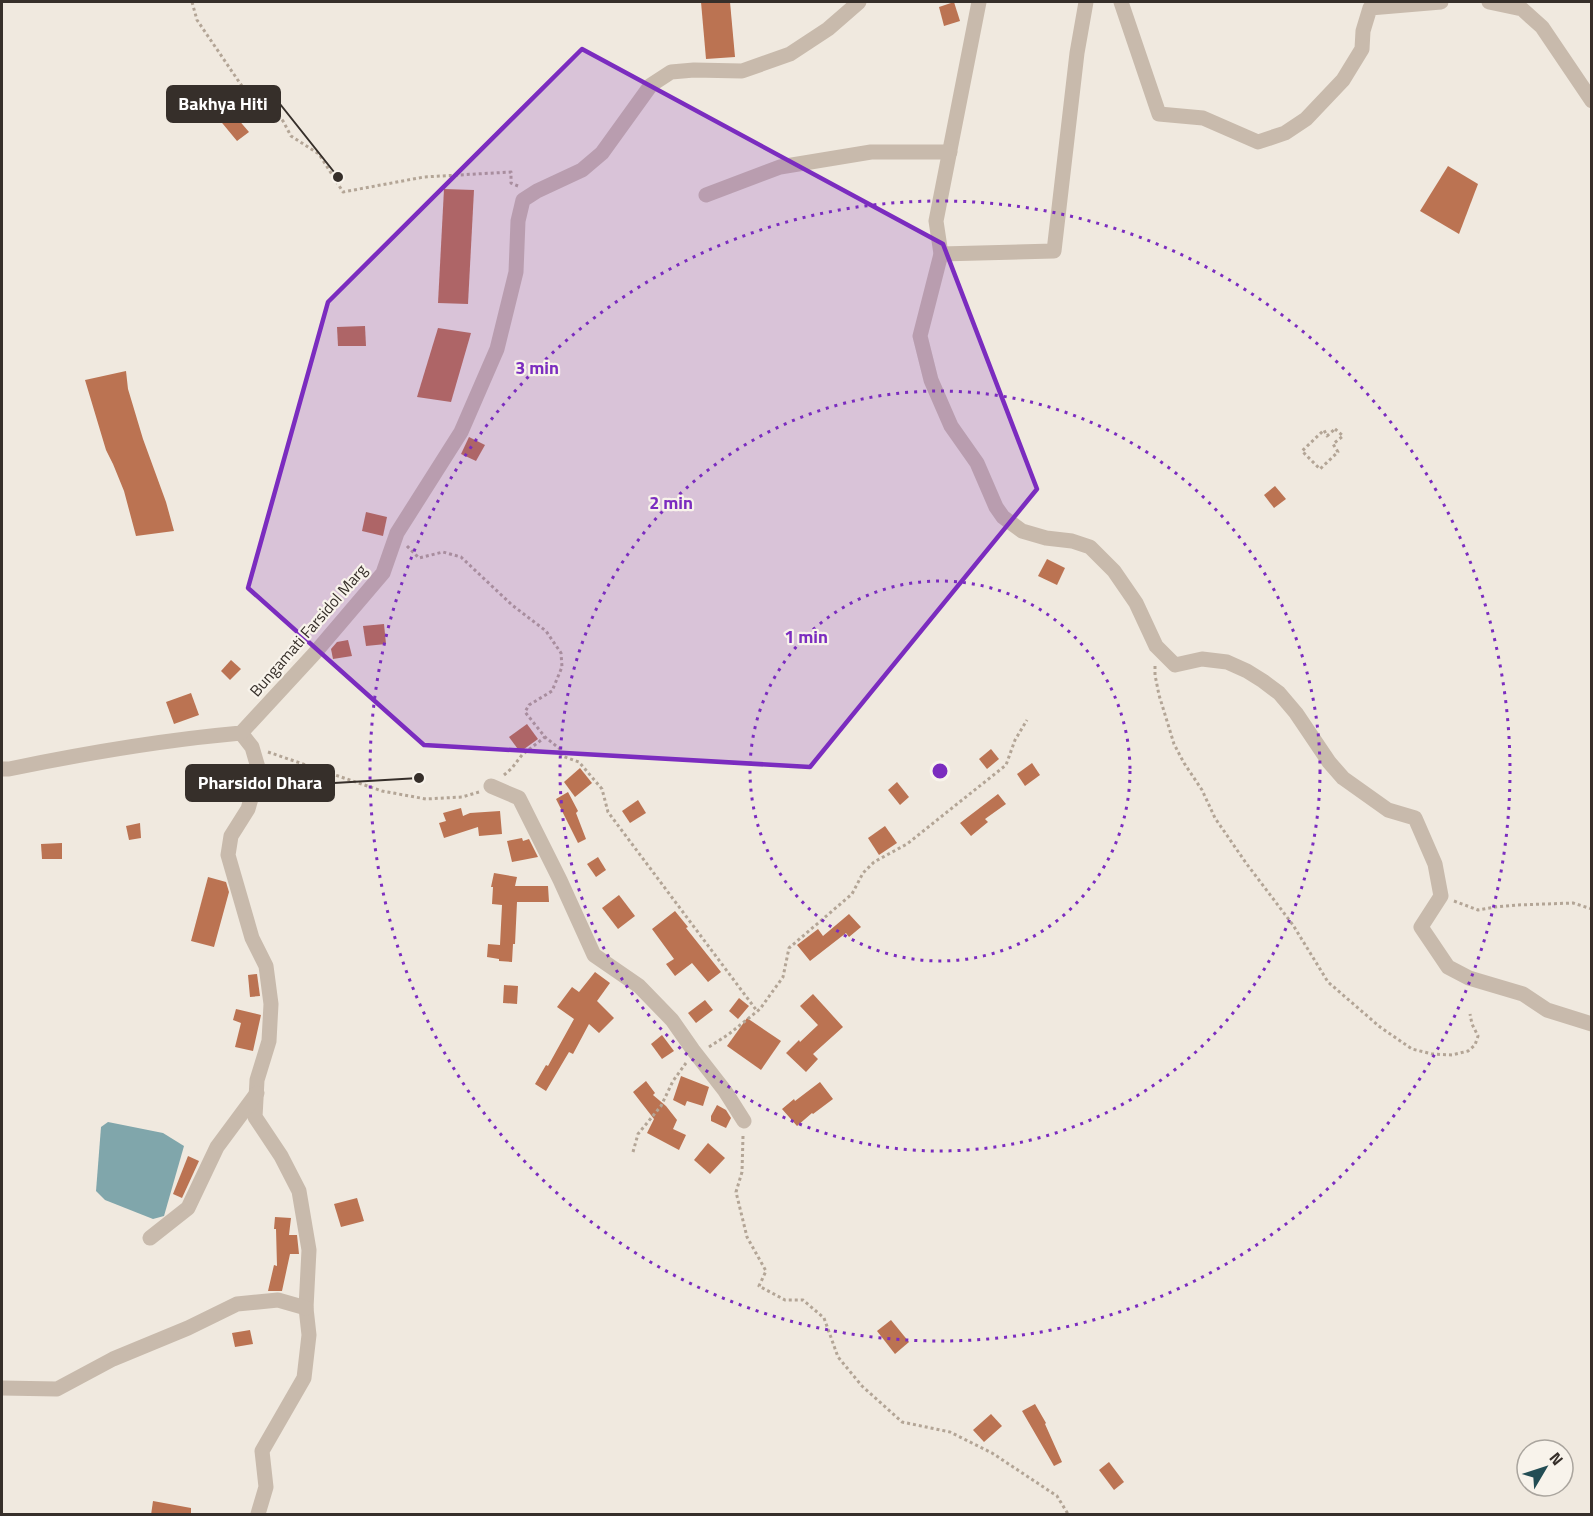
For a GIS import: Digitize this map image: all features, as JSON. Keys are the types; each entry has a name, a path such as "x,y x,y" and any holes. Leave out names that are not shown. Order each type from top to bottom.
{"street":[{"name":"Bungamati Farsidol Marg","path":"241,733 314,654 383,573 397,533 461,432 497,349 516,272 518,221 523,200 582,170 596,159 651,85 671,72 742,71 790,54 828,29 859,2"},
{"path":"979,2 936,221 941,254 920,336 931,380 951,426 977,463 996,507 1003,518 1022,531 1046,538 1072,540 1090,547 1114,570 1136,603 1156,646 1175,665 1202,659 1227,662 1263,681 1279,693 1296,713 1342,778 1388,810 1415,818 1435,864 1441,896 1421,927 1448,967 1469,978 1523,994 1547,1010 1592,1024"},
{"path":"941,254 1054,251 1077,53 1086,2"},
{"path":"1121,2 1159,114 1203,118 1258,142 1284,133 1306,119 1343,80 1362,49 1363,31 1370,8 1441,2"},
{"path":"1489,2 1522,9 1542,27 1592,101"},
{"path":"706,195 780,167 871,152 950,152"},
{"path":"2,769 130,747 241,733 252,747 259,771 248,809 231,836 228,855 252,938 266,966 270,1004 268,1041 257,1080 255,1117 281,1156 299,1191 309,1250 306,1308 309,1335 304,1378 262,1451 266,1487 258,1515"},
{"path":"490,786 519,798 594,955 639,986 672,1020 726,1090 744,1121"},
{"path":"150,1238 188,1208 217,1147 257,1093"},
{"path":"2,1388 57,1389 113,1359 188,1328 237,1304 278,1300 306,1308"}],"path":[{"path":"192,2 197,20 248,95 250,105 275,112 291,136 319,154 343,192 424,177 511,172 511,183 537,191"},
{"path":"1335,429 1343,436 1333,444 1338,453 1320,469 1302,451 1323,430 1327,436 1335,429"},
{"path":"397,533 419,558 443,552 461,557 512,605 546,632 561,653 562,667 552,691 529,705 525,712 545,737 560,749 562,756 579,762 602,789 608,812 757,1011"},
{"path":"1156,646 1155,675 1174,744 1202,790 1215,818 1293,925 1328,982 1380,1027 1412,1048 1432,1054 1452,1055 1468,1051 1475,1045 1478,1036 1470,1014"},
{"path":"633,1152 638,1134 660,1106 673,1081 688,1060 729,1034 757,1011 783,977 789,948 852,894 863,873 874,862 907,844 1006,765 1015,740 1027,720"},
{"path":"252,747 382,791 426,799 462,796 485,791 512,768 522,755 545,737"},
{"path":"1441,896 1478,910 1506,906 1572,903 1592,909"},
{"path":"744,1121 742,1172 736,1192 747,1237 766,1272 759,1286 785,1300 803,1300 824,1318 838,1357 862,1386 902,1422 950,1432 992,1453 1057,1496 1068,1515"}],"highlighted area":[{"path":"582,49 943,244 1037,489 810,767 424,745 248,588 328,302"}],"water":[{"path":"108,1122 163,1133 184,1146 164,1216 153,1219 105,1200 96,1191 101,1127"}],"building":[{"path":"701,2 730,2 735,57 706,59"},
{"path":"954,2 960,21 944,26 939,7"},
{"path":"225,92 237,118 249,132 237,141 218,118 210,99"},
{"path":"1448,166 1478,184 1459,234 1420,211"},
{"path":"444,189 474,190 468,304 438,303"},
{"path":"365,326 366,346 338,346 337,327"},
{"path":"438,328 471,333 451,402 417,397"},
{"path":"126,371 128,389 143,439 174,531 136,536 124,491 106,450 85,380"},
{"path":"469,437 485,445 476,461 461,454"},
{"path":"1275,486 1286,499 1274,508 1264,495"},
{"path":"366,512 387,517 383,536 362,531"},
{"path":"1047,559 1065,568 1057,585 1038,576"},
{"path":"384,624 386,644 366,646 363,626"},
{"path":"348,640 352,656 333,659 331,649 337,642"},
{"path":"231,660 241,669 230,680 221,671"},
{"path":"191,693 199,715 174,724 166,702"},
{"path":"527,724 538,739 520,752 509,737"},
{"path":"991,749 999,759 987,769 979,759"},
{"path":"1032,763 1040,775 1025,786 1017,774"},
{"path":"580,768 592,783 575,797 564,782"},
{"path":"897,782 909,797 900,805 888,790"},
{"path":"568,792 578,811 576,813 586,839 578,843 556,799"},
{"path":"998,794 1006,804 985,819 988,822 971,836 960,823"},
{"path":"638,800 646,813 630,823 622,811"},
{"path":"461,808 463,816 470,813 500,811 502,834 479,836 478,827 444,838 439,823 446,821 443,813"},
{"path":"140,823 141,838 129,840 126,826"},
{"path":"885,826 897,843 879,855 868,838"},
{"path":"522,838 523,841 529,839 538,857 512,862 507,841"},
{"path":"62,843 62,859 42,859 41,844"},
{"path":"598,857 606,870 596,877 587,864"},
{"path":"494,873 517,877 515,886 548,886 549,902 517,902 512,962 487,957 488,944 500,945 502,905 492,904 493,887 491,887"},
{"path":"208,877 226,882 229,892 214,947 191,941"},
{"path":"619,895 635,916 618,929 602,908"},
{"path":"675,911 721,972 708,982 692,963 675,976 666,964 674,959 652,929"},
{"path":"849,914 861,927 849,937 846,933 810,961 797,945 818,929 823,936"},
{"path":"595,972 610,983 597,1001 614,1018 599,1033 589,1024 573,1054 569,1052 546,1091 535,1084 546,1065 548,1066 574,1019 557,1007 572,987 579,992"},
{"path":"257,974 260,996 250,997 248,975"},
{"path":"504,985 518,986 517,1004 503,1003"},
{"path":"813,994 843,1027 813,1054 818,1059 806,1072 786,1053 818,1025 800,1006"},
{"path":"739,998 749,1006 738,1019 729,1011"},
{"path":"705,1000 713,1010 696,1023 688,1013"},
{"path":"236,1009 261,1015 253,1051 235,1047 241,1023 233,1020"},
{"path":"747,1018 781,1041 761,1070 727,1046"},
{"path":"662,1035 674,1051 662,1059 651,1044"},
{"path":"681,1076 709,1087 703,1106 687,1101 685,1106 673,1100"},
{"path":"646,1081 655,1093 653,1095 677,1120 673,1129 686,1135 679,1150 647,1133 654,1119 633,1092"},
{"path":"820,1082 833,1099 797,1126 782,1109"},
{"path":"717,1105 726,1110 731,1118 726,1128 711,1121"},
{"path":"708,1143 725,1158 710,1174 694,1160"},
{"path":"188,1156 199,1161 182,1198 173,1194"},
{"path":"357,1198 364,1221 341,1227 334,1204"},
{"path":"275,1217 291,1218 289,1235 297,1235 299,1254 290,1254 282,1291 268,1291 274,1265 277,1266"},
{"path":"891,1320 909,1342 895,1354 877,1331"},
{"path":"250,1330 253,1344 235,1347 232,1333"},
{"path":"1035,1404 1046,1423 1062,1462 1054,1466 1022,1411"},
{"path":"991,1414 1002,1426 984,1442 973,1430"},
{"path":"1109,1462 1124,1482 1114,1490 1099,1470"},
{"path":"153,1501 191,1508 191,1515 151,1515"}],"place":[{"name":"Bakhya Hiti","path":"338,177"},
{"name":"Pharsidol Dhara","path":"419,778"}]}
